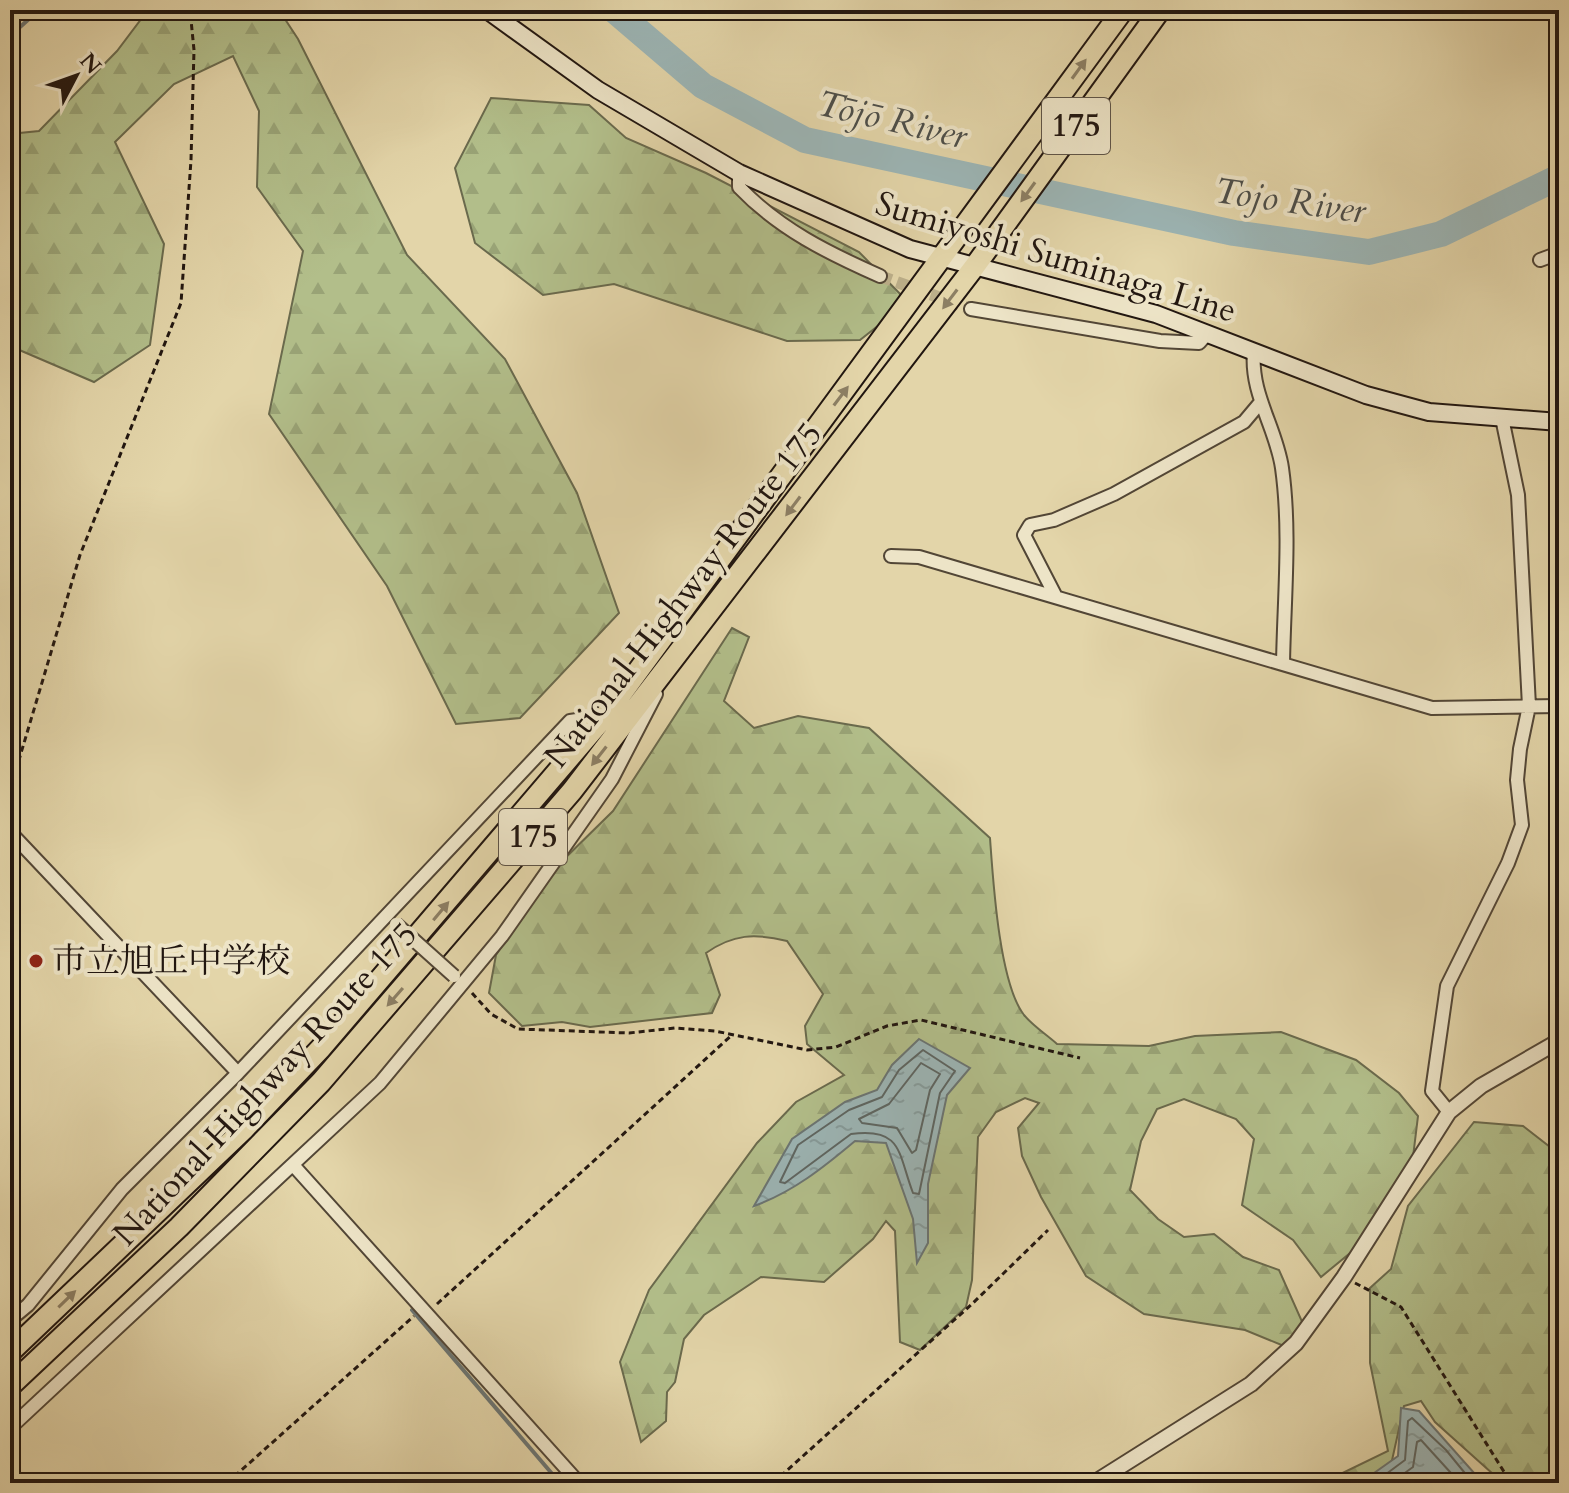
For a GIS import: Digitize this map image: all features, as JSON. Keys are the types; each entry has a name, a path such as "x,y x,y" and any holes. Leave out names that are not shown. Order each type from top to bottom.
{"highway":[{"name":"National Highway Route 175","path":"10,1352 243,1130 321,1048 605,716 1123,10"},
{"name":"National Highway Route 175","path":"10,1386 179,1227 321,1082 562,802 975,266 1158,13"}],"main road":[{"name":"Sumiyoshi Suminaga Line","path":"487,10 598,90 739,173 910,249 1156,314 1366,395 1429,412 1559,422"}],"street":[{"path":"10,16 17,10"},
{"path":"739,173 739,187 762,211 817,248 880,276"},
{"path":"1540,260 1559,253"},
{"path":"971,309 1160,341 1199,343 1208,333"},
{"path":"1254,351 1252,371 1260,403 1275,433 1286,507 1283,664"},
{"path":"1056,597 1024,535 1030,525 1054,520 1114,494 1244,422 1260,403"},
{"path":"1449,1112 1432,1091 1447,986 1508,863 1522,825 1517,780 1529,706 1518,495 1502,418"},
{"path":"891,556 919,557 1432,708 1559,706"},
{"path":"10,1428 380,1083 612,779 675,657"},
{"path":"10,1320 28,1305 122,1189 238,1073 570,721 605,716"},
{"path":"10,832 238,1073"},
{"path":"387,913 459,980"},
{"path":"1094,1483 1251,1384 1296,1343 1344,1277 1449,1112 1481,1086 1559,1041"},
{"path":"294,1166 576,1482"}],"path":[{"path":"10,790 80,555 181,303 191,160 194,50 190,10"},
{"path":"459,980 491,1014 518,1029 552,1027 629,1033 675,1028 733,1034 807,1050 836,1047 887,1026 921,1020 1080,1058"},
{"path":"227,1483 425,1311 733,1034"},
{"path":"773,1483 972,1304 1048,1230"},
{"path":"1344,1277 1401,1307 1511,1483"}],"green space":[{"path":"148,10 279,10 298,39 407,255 505,359 577,493 619,613 520,718 456,724 387,586 269,414 303,251 257,187 259,111 233,56 174,84 115,142 164,244 150,345 94,382 10,346 10,134 39,131 117,51"},
{"path":"491,98 589,105 626,138 706,173 859,252 908,302 860,340 787,341 614,284 543,295 475,243 455,168"},
{"path":"732,628 749,637 724,701 754,728 798,716 869,728 990,838 1003,956 1015,1000 1024,1015 1057,1044 1149,1046 1195,1036 1281,1032 1356,1060 1399,1093 1418,1116 1413,1157 1355,1249 1321,1277 1293,1240 1242,1205 1254,1139 1236,1119 1184,1099 1157,1109 1141,1141 1130,1190 1158,1219 1184,1237 1214,1234 1243,1257 1279,1270 1304,1326 1284,1346 1245,1330 1144,1314 1086,1276 1041,1197 1022,1156 1018,1128 1039,1103 1025,1098 996,1112 978,1137 972,1280 966,1307 920,1350 900,1342 895,1231 886,1221 873,1239 824,1282 761,1277 704,1315 684,1339 675,1382 667,1392 666,1421 641,1442 620,1362 649,1290 757,1143 796,1102 844,1075 807,1044 805,1026 823,994 787,941 754,936 726,942 706,953 720,995 712,1013 590,1027 562,1022 522,1026 489,993 496,955 552,871 613,811"},
{"path":"1474,1122 1523,1126 1559,1154 1559,1483 1503,1483 1435,1422 1421,1401 1404,1406 1387,1483 1322,1483 1388,1451 1370,1363 1370,1288 1391,1269 1408,1206"}],"water":[{"path":"919,1039 970,1068 947,1095 928,1184 928,1243 917,1263 913,1219 886,1143 855,1141 795,1186 754,1206 792,1139 845,1102 877,1090 892,1065"},
{"path":"1401,1408 1419,1411 1483,1483 1360,1483 1398,1456"}],"waterway":[{"path":"10,36 39,10"},
{"name":"Tojo River","path":"614,10 703,86 805,140 1234,233 1369,252 1441,234 1559,177"},
{"path":"412,1310 554,1476 564,1483"}],"tunnel":[{"path":"880,276 971,309"}],"place":[{"name":"市立旭丘中学校","path":"36,961"}],"water label":[{"name":"Tōjō River","path":"892,120"}]}
